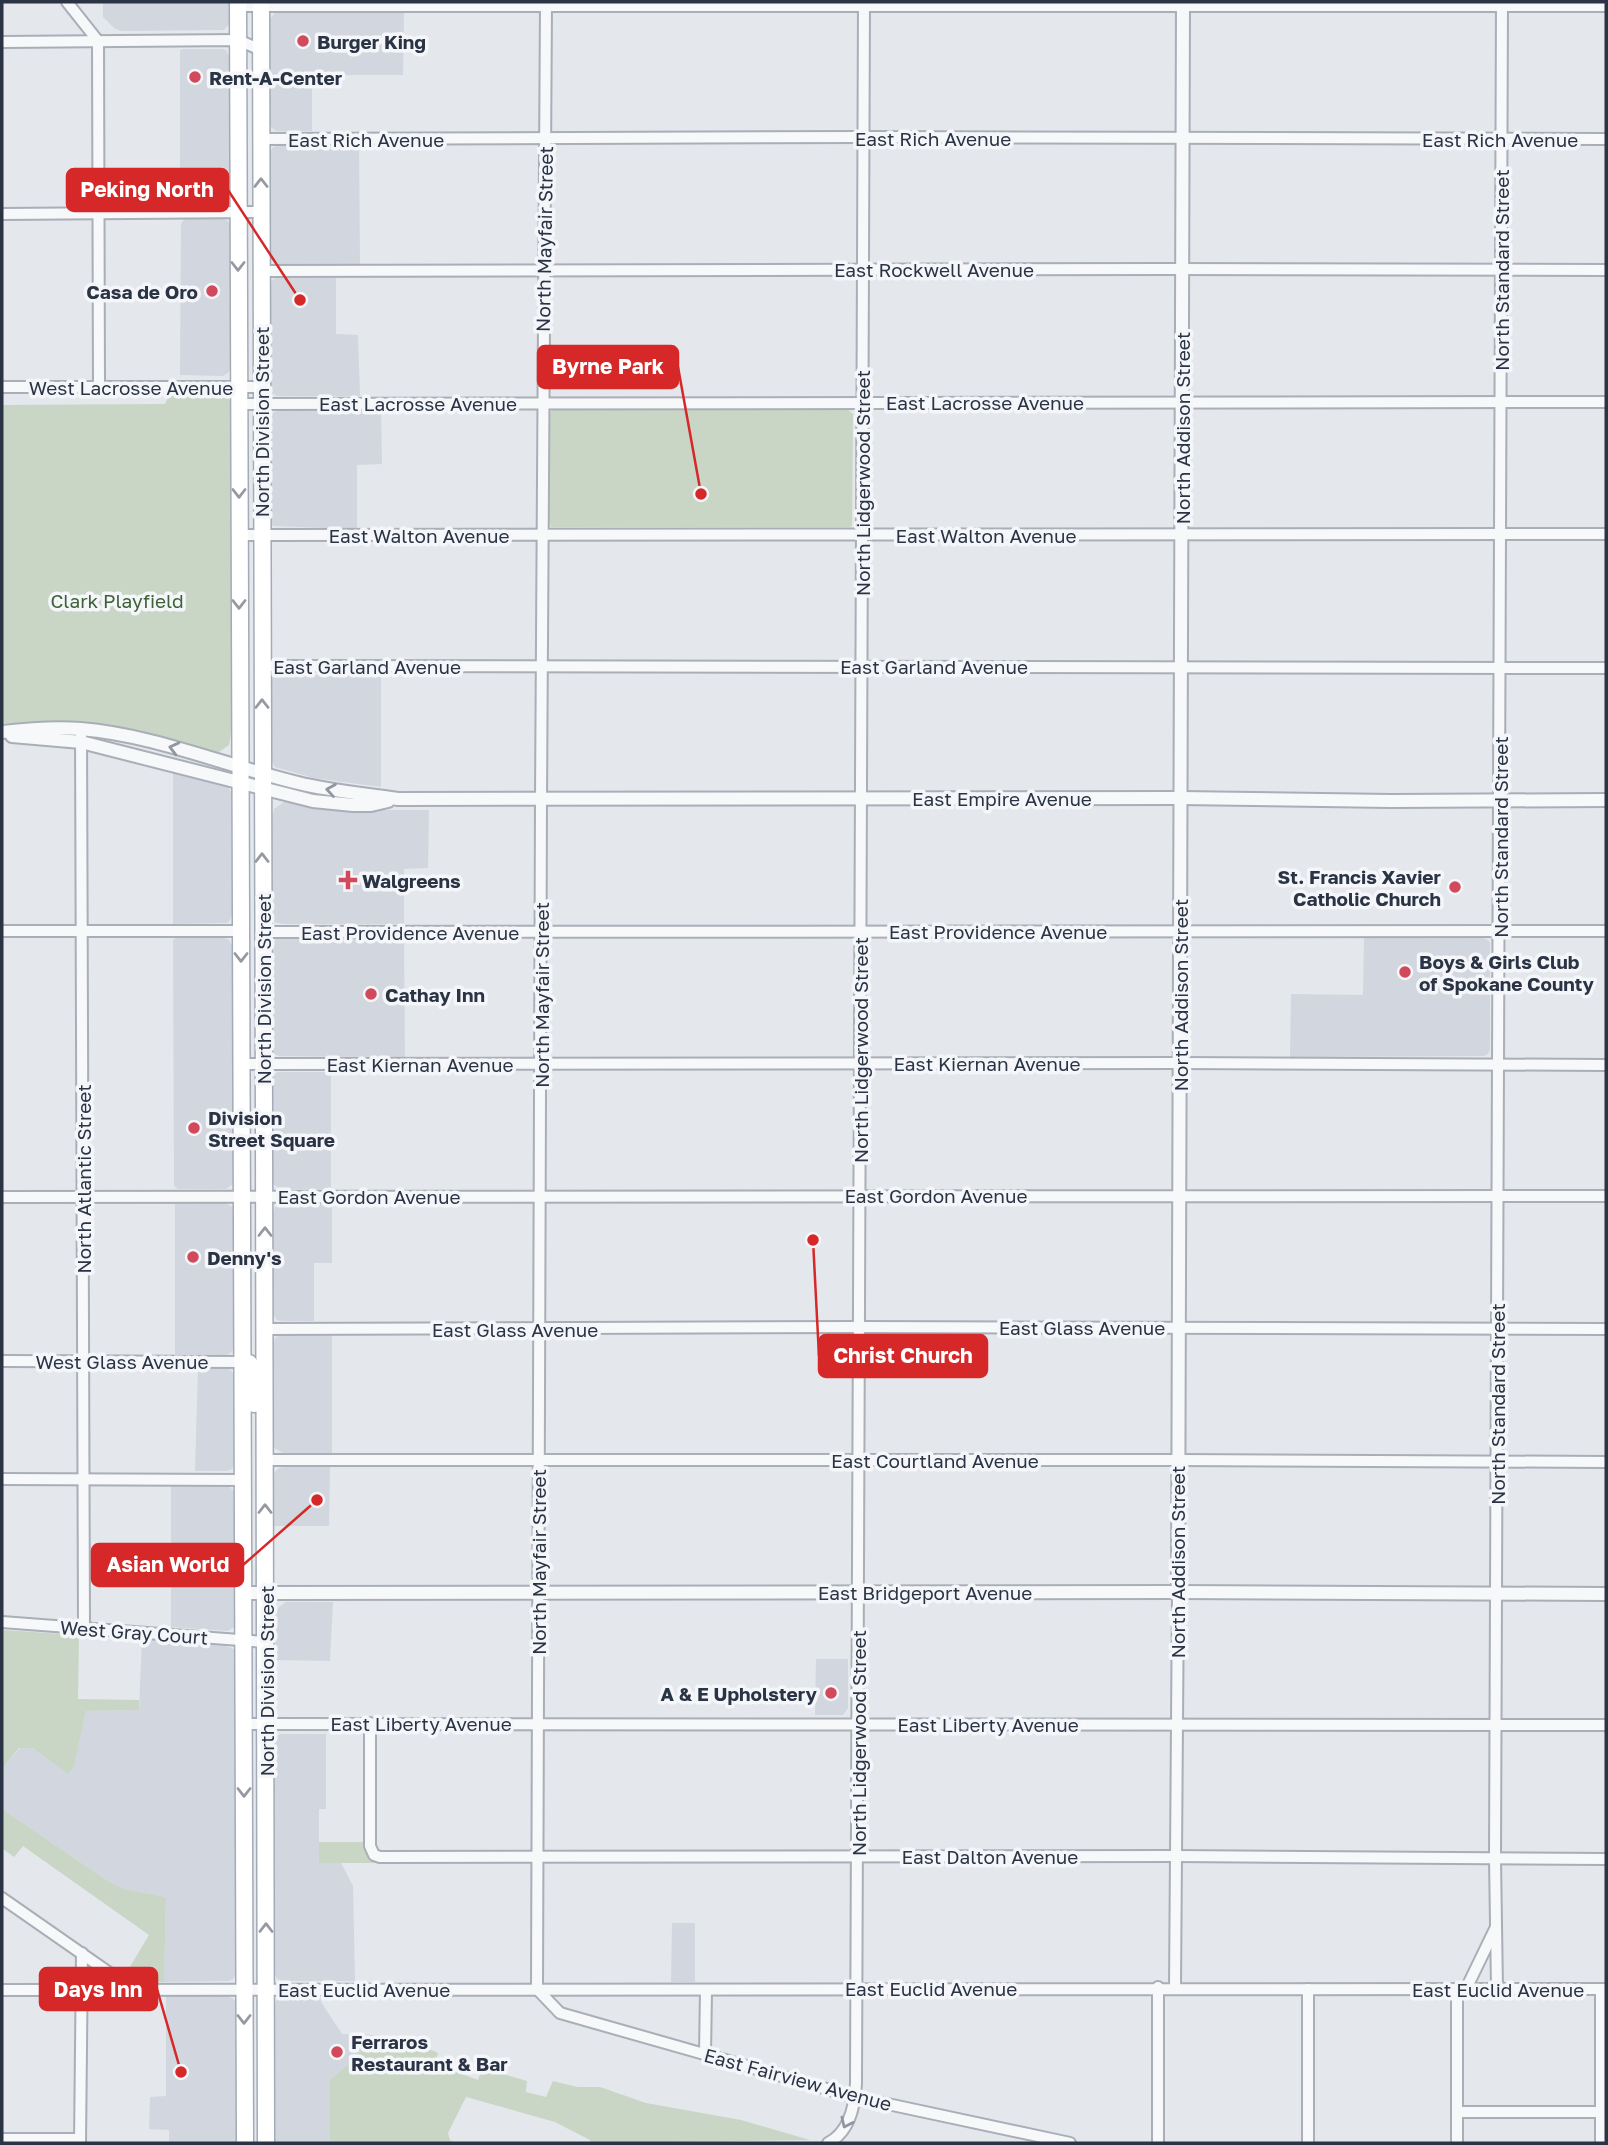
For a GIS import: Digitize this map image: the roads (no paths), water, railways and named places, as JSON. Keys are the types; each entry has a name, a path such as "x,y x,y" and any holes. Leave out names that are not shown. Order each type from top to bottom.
{"main road":[{"name":"North Division Street","path":"238,4 244,1724 255,1989 266,2143"},
{"name":"North Division Street","path":"245,2143 255,1989 266,1724 260,404 261,4"},
{"path":"242,1271 251,1283 252,1324 264,1329"},
{"path":"242,1362 249,1363 254,1371 254,1430 265,1433"}],"street":[{"path":"67,2 98,41 99,387"},
{"name":"North Lidgerwood Street","path":"855,2097 864,3"},
{"path":"238,4 1606,6"},
{"name":"North Mayfair Street","path":"537,1989 542,402 546,4"},
{"name":"North Addison Street","path":"1175,1987 1183,4"},
{"name":"North Standard Street","path":"1497,1989 1495,1859 1502,4"},
{"path":"2,42 238,40 261,50"},
{"name":"East Rich Avenue","path":"261,139 1606,139"},
{"path":"2,214 261,212"},
{"name":"East Rockwell Avenue","path":"261,271 1606,270"},
{"name":"West Lacrosse Avenue","path":"2,387 260,387"},
{"name":"East Lacrosse Avenue","path":"239,404 1606,402"},
{"name":"East Walton Avenue","path":"239,535 1606,534"},
{"name":"East Garland Avenue","path":"262,666 1606,668"},
{"name":"East Empire Avenue","path":"2,734 35,728 81,736 132,738 262,780 398,799 1606,800"},
{"name":"North Atlantic Street","path":"81,736 84,1628"},
{"path":"2,931 240,931"},
{"name":"East Providence Avenue","path":"263,932 1606,931"},
{"name":"East Kiernan Avenue","path":"241,1065 1606,1065"},
{"name":"East Gordon Avenue","path":"2,1197 1606,1195"},
{"name":"East Glass Avenue","path":"264,1329 1606,1329"},
{"name":"West Glass Avenue","path":"2,1361 242,1362"},
{"name":"East Courtland Avenue","path":"265,1460 1606,1462"},
{"path":"2,1479 242,1479"},
{"name":"East Bridgeport Avenue","path":"243,1593 1606,1594"},
{"name":"West Gray Court","path":"2,1622 265,1642"},
{"name":"East Dalton Avenue","path":"370,1723 370,1846 374,1855 380,1857 1606,1858"},
{"name":"East Liberty Avenue","path":"244,1724 1606,1725"},
{"path":"2,1898 134,1990"},
{"name":"North Standard Street","path":"1457,2143 1461,1989 1497,1925"},
{"path":"2,2139 80,2141 82,1953"},
{"path":"1158,1987 1158,2143"},
{"name":"East Euclid Avenue","path":"2,1990 1158,1987 1603,1989"},
{"name":"East Fairview Avenue","path":"537,1989 560,2013 855,2097 1070,2143"},
{"path":"1308,1989 1308,2143"},
{"path":"1601,2143 1603,1989"},
{"path":"705,2054 706,1990"},
{"path":"828,2143 845,2129 855,2097"},
{"path":"1458,2112 1601,2112"}],"place":[{"name":"Burger King","path":"303,41"},
{"name":"Rent-A-Center","path":"195,77"},
{"name":"Casa de Oro","path":"212,291"},
{"name":"Peking North","path":"300,300"},
{"name":"Byrne Park","path":"701,494"},
{"name":"Walgreens","path":"348,880"},
{"name":"St. Francis Xavier Catholic Church","path":"1455,887"},
{"name":"Boys & Girls Club of Spokane County","path":"1405,972"},
{"name":"Cathay Inn","path":"371,994"},
{"name":"Division Street Square","path":"194,1128"},
{"name":"Christ Church","path":"813,1240"},
{"name":"Denny's","path":"193,1257"},
{"name":"Asian World","path":"317,1500"},
{"name":"A & E Upholstery","path":"831,1693"},
{"name":"Ferraros Restaurant & Bar","path":"337,2052"},
{"name":"Days Inn","path":"181,2072"}],"park label":[{"name":"Clark Playfield","path":"117,600"}]}
